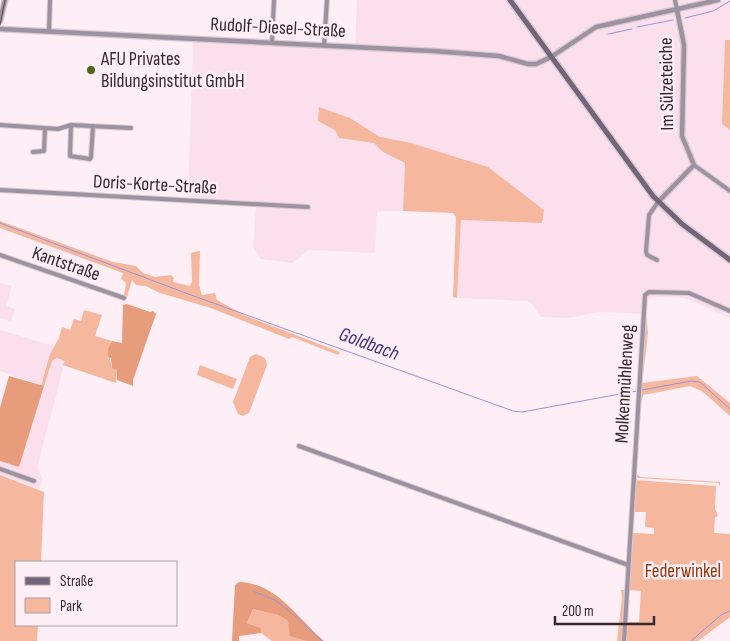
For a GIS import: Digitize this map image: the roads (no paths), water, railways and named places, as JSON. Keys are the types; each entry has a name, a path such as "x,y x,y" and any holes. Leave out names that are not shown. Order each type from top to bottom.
{"main road":[{"path":"510,0 658,202 669,213 730,260"}],"street":[{"path":"0,21 5,0"},
{"path":"48,31 50,0"},
{"path":"272,42 274,0"},
{"path":"324,46 327,0"},
{"name":"Im Sülzeteiche","path":"675,0 684,45 682,136 694,165"},
{"name":"Rudolf-Diesel-Straße","path":"0,29 490,55 530,64 539,63 551,57 594,28 718,0"},
{"path":"0,125 45,129 58,129 71,125 131,128"},
{"path":"71,125 70,156 73,159 90,159 93,126"},
{"path":"33,152 44,151 45,129"},
{"path":"656,260 647,255 646,251 649,215 658,202 694,165 730,191"},
{"name":"Doris-Korte-Straße","path":"0,190 308,207"},
{"name":"Kantstraße","path":"0,256 124,298"},
{"name":"Molkenmühlenweg","path":"624,641 645,295 649,292 689,293 730,312"},
{"path":"298,446 628,565"},
{"path":"0,469 34,480"}],"waterway":[{"path":"685,18 713,11 730,1"},
{"path":"637,27 673,20"},
{"path":"608,34 632,29"},
{"name":"Goldbach","path":"0,223 191,295 513,411 522,412 691,381 700,382 730,409"},
{"path":"253,591 275,600 322,641"},
{"path":"691,641 721,615 730,611"}],"tram line":[{"path":"0,25 5,0"}],"place":[{"name":"AFU Privates Bildungsinstitut GmbH","path":"91,70"}],"park label":[{"name":"Federwinkel","path":"683,571"}]}
